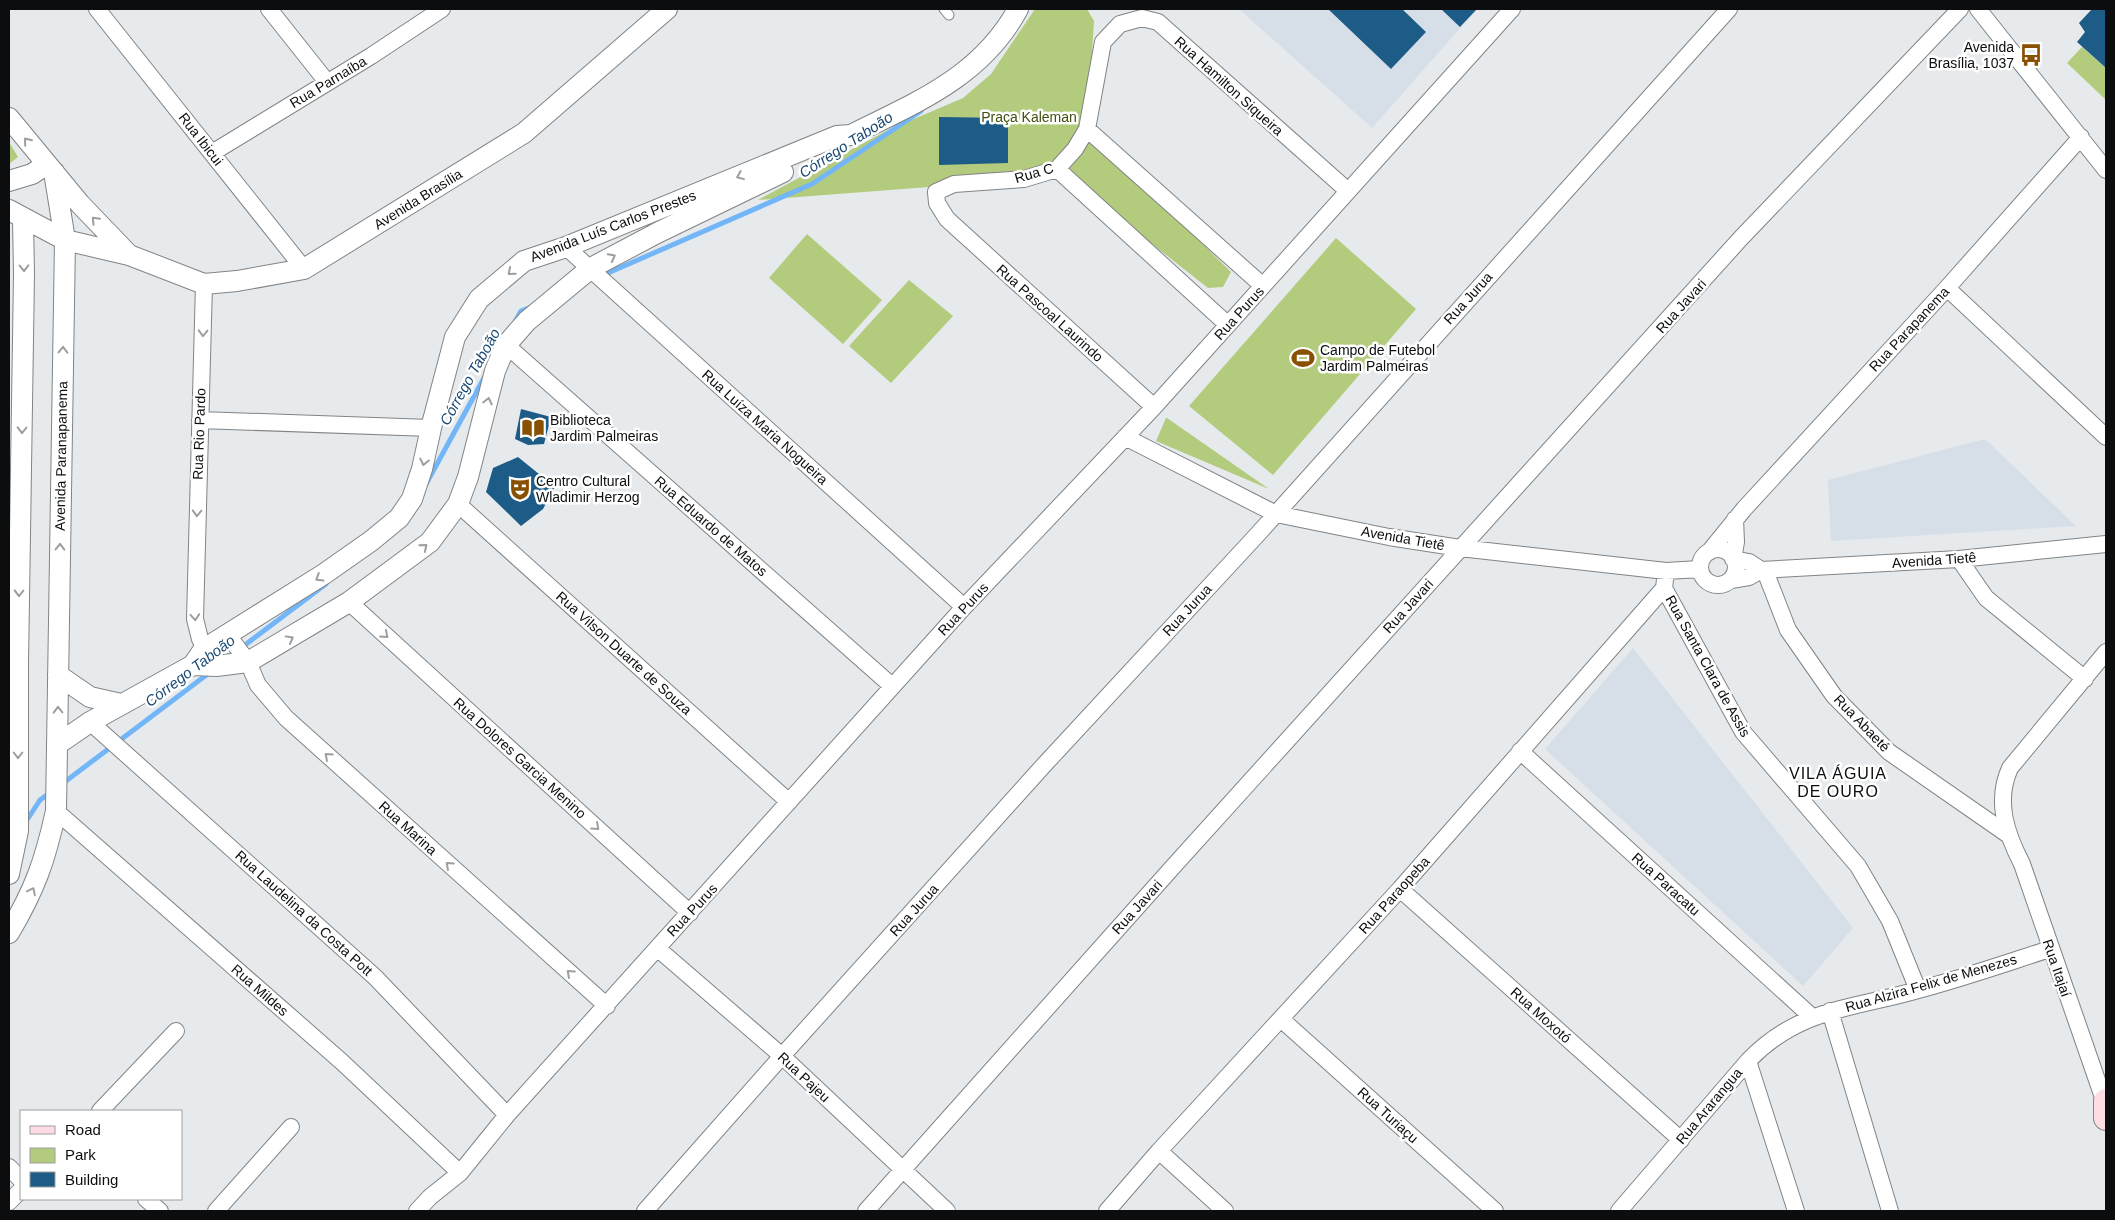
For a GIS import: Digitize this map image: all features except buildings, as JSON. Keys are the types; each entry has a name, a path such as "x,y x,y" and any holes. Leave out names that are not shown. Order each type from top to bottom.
{"street":[{"name":"Rua Ibicui","path":"97,9 304,269"},
{"path":"269,9 327,82"},
{"name":"Rua Parnaíba","path":"212,153 442,9"},
{"name":"Avenida Brasília","path":"16,215 65,240 129,255 204,284 237,281 304,269 524,133 667,9"},
{"name":"Avenida Luís Carlos Prestes","path":"58,744 90,722 198,657 228,635 324,574 371,542 399,518 412,499 417,484 455,337 479,299 524,261 566,247 837,136 851,135 936,93 978,61 1011,21 1018,9"},
{"name":"Rua Purus","path":"417,1211 430,1197 460,1173 507,1115 607,1006 892,686 964,607 1154,407 1512,9"},
{"name":"Rua Jurua","path":"645,1211 782,1056 1044,766 1276,514 1729,9"},
{"name":"Rua Javari","path":"866,1211 1460,548 1486,522 1741,238 1960,9"},
{"path":"1978,9 2081,137 2104,162"},
{"name":"Rua Hamilton Siqueira","path":"1103,42 1120,24 1142,18 1158,22 1348,191"},
{"name":"Rua C","path":"947,220 937,203 936,192 954,184 1024,179 1057,169 1075,149 1087,129 1103,42"},
{"path":"9,118 50,168 9,181"},
{"path":"1087,129 1263,286"},
{"name":"Avenida Luís Carlos Prestes","path":"198,657 216,666 248,662 349,602 430,542 458,504 468,477 495,371 506,346 527,321 591,268 737,193 846,144 851,135"},
{"name":"Rua Parapanema","path":"1709,552 1735,519 1947,288 2081,137"},
{"name":"Avenida Brasília","path":"50,168 91,216 129,255"},
{"name":"Avenida Paranapanema","path":"50,168 65,240 56,811"},
{"path":"1057,169 1228,325"},
{"path":"9,874 18,832 18,664 24,274 16,215"},
{"name":"Rua Pascoal Laurindo","path":"947,220 1154,407"},
{"name":"Rua Luíza Maria Nogueira","path":"566,247 964,607"},
{"name":"Rua Rio Pardo","path":"198,657 195,584 204,284"},
{"path":"1947,288 2106,437"},
{"name":"Rua Eduardo de Matos","path":"506,346 892,686"},
{"path":"200,420 430,428"},
{"name":"Avenida Tietê","path":"1125,438 1276,514 1389,537 1460,548 1666,571 1700,569"},
{"name":"Rua Vilson Duarte de Souza","path":"458,504 788,802"},
{"path":"1733,559 1725,551 1714,550 1709,552 1704,556 1700,569 1704,580 1715,585 1731,580 1735,569 1733,559 1736,542 1735,519"},
{"name":"Avenida Tietê","path":"1731,580 1749,577 1763,570 1959,558 2106,544"},
{"path":"1959,558 1986,598 2085,679"},
{"name":"Avenida Tietê","path":"1733,559 1748,562 1763,570"},
{"name":"Rua Abaeté","path":"1763,570 1788,630 1834,696 1889,752 2007,834"},
{"path":"1664,588 1666,571"},
{"name":"Rua Paraopeba","path":"1107,1211 1400,890 1664,588"},
{"name":"Rua Santa Clara de Assis","path":"1664,588 1743,732 1858,866 1890,921 1918,990"},
{"name":"Rua Dolores Garcia Menino","path":"349,602 690,913"},
{"name":"Rua Marina","path":"228,635 248,662 258,685 286,718 607,1006"},
{"path":"2007,834 2002,802 2003,783 2010,768 2106,652"},
{"path":"58,675 90,697 121,704"},
{"name":"Rua Laudelina da Costa Pott","path":"90,722 375,977 507,1115"},
{"name":"Rua Paracatu","path":"1520,751 1812,1017"},
{"path":"9,933 36,885 46,858 56,811"},
{"name":"Rua Mildes","path":"56,811 342,1062 460,1173"},
{"name":"Rua Itajaí","path":"2007,834 2022,864 2106,1107"},
{"name":"Rua Moxotó","path":"1400,890 1681,1140"},
{"name":"Rua Pajeu","path":"657,948 782,1056 947,1211"},
{"name":"Rua Alzira Felix de Menezes","path":"1812,1017 1918,990 2050,949"},
{"path":"1830,1011 1890,1211"},
{"name":"Rua Ararangua","path":"1621,1210 1764,1044 1787,1028 1812,1017"},
{"name":"Rua Turiaçu","path":"1281,1019 1496,1211"},
{"path":"101,1110 176,1031"},
{"path":"1748,1061 1796,1211"},
{"path":"216,1211 291,1127"},
{"path":"1159,1152 1224,1211"},
{"path":"9,1167 20,1179"},
{"path":"9,1202 20,1191"},
{"path":"147,1200 160,1211"}],"shaded area":[{"path":"1239,9 1477,9 1372,128"},
{"path":"1985,439 2076,526 1831,541 1828,480"},
{"path":"1633,648 1853,928 1803,986 1545,749"}],"green space":[{"name":"Praça Kaleman","path":"1035,9 1087,9 1094,21 1087,129 1231,272 1223,287 1208,288 1057,169 1008,181 758,200 886,131 963,98 991,74"},
{"path":"2082,47 2106,68 2106,100 2067,63"},
{"path":"9,142 18,157 9,164"},
{"path":"807,234 882,300 843,344 769,278"},
{"name":"Campo de Futebol Jardim Palmeiras","path":"1336,238 1416,309 1273,475 1189,406"},
{"path":"909,280 953,316 891,383 849,346"},
{"path":"1167,418 1269,489 1156,441"}],"waterway":[{"name":"Córrego Taboão","path":"601,276 812,184 921,111"},
{"name":"Córrego Taboão","path":"515,322 521,311 531,307"},
{"name":"Córrego Taboão","path":"426,484 484,378"},
{"name":"Córrego Taboão","path":"241,648 326,584"},
{"name":"Córrego Taboão","path":"62,784 209,673"},
{"name":"Córrego Taboão","path":"25,823 40,800 51,792"}],"place":[{"name":"Avenida Brasília, 1037","path":"2031,55"},
{"name":"Campo de Futebol Jardim Palmeiras","path":"1303,358"},
{"name":"Biblioteca Jardim Palmeiras","path":"533,428"},
{"name":"Centro Cultural Wladimir Herzog","path":"520,489"}],"district":[{"name":"VILA ÁGUIA DE OURO","path":"1838,782"}]}
